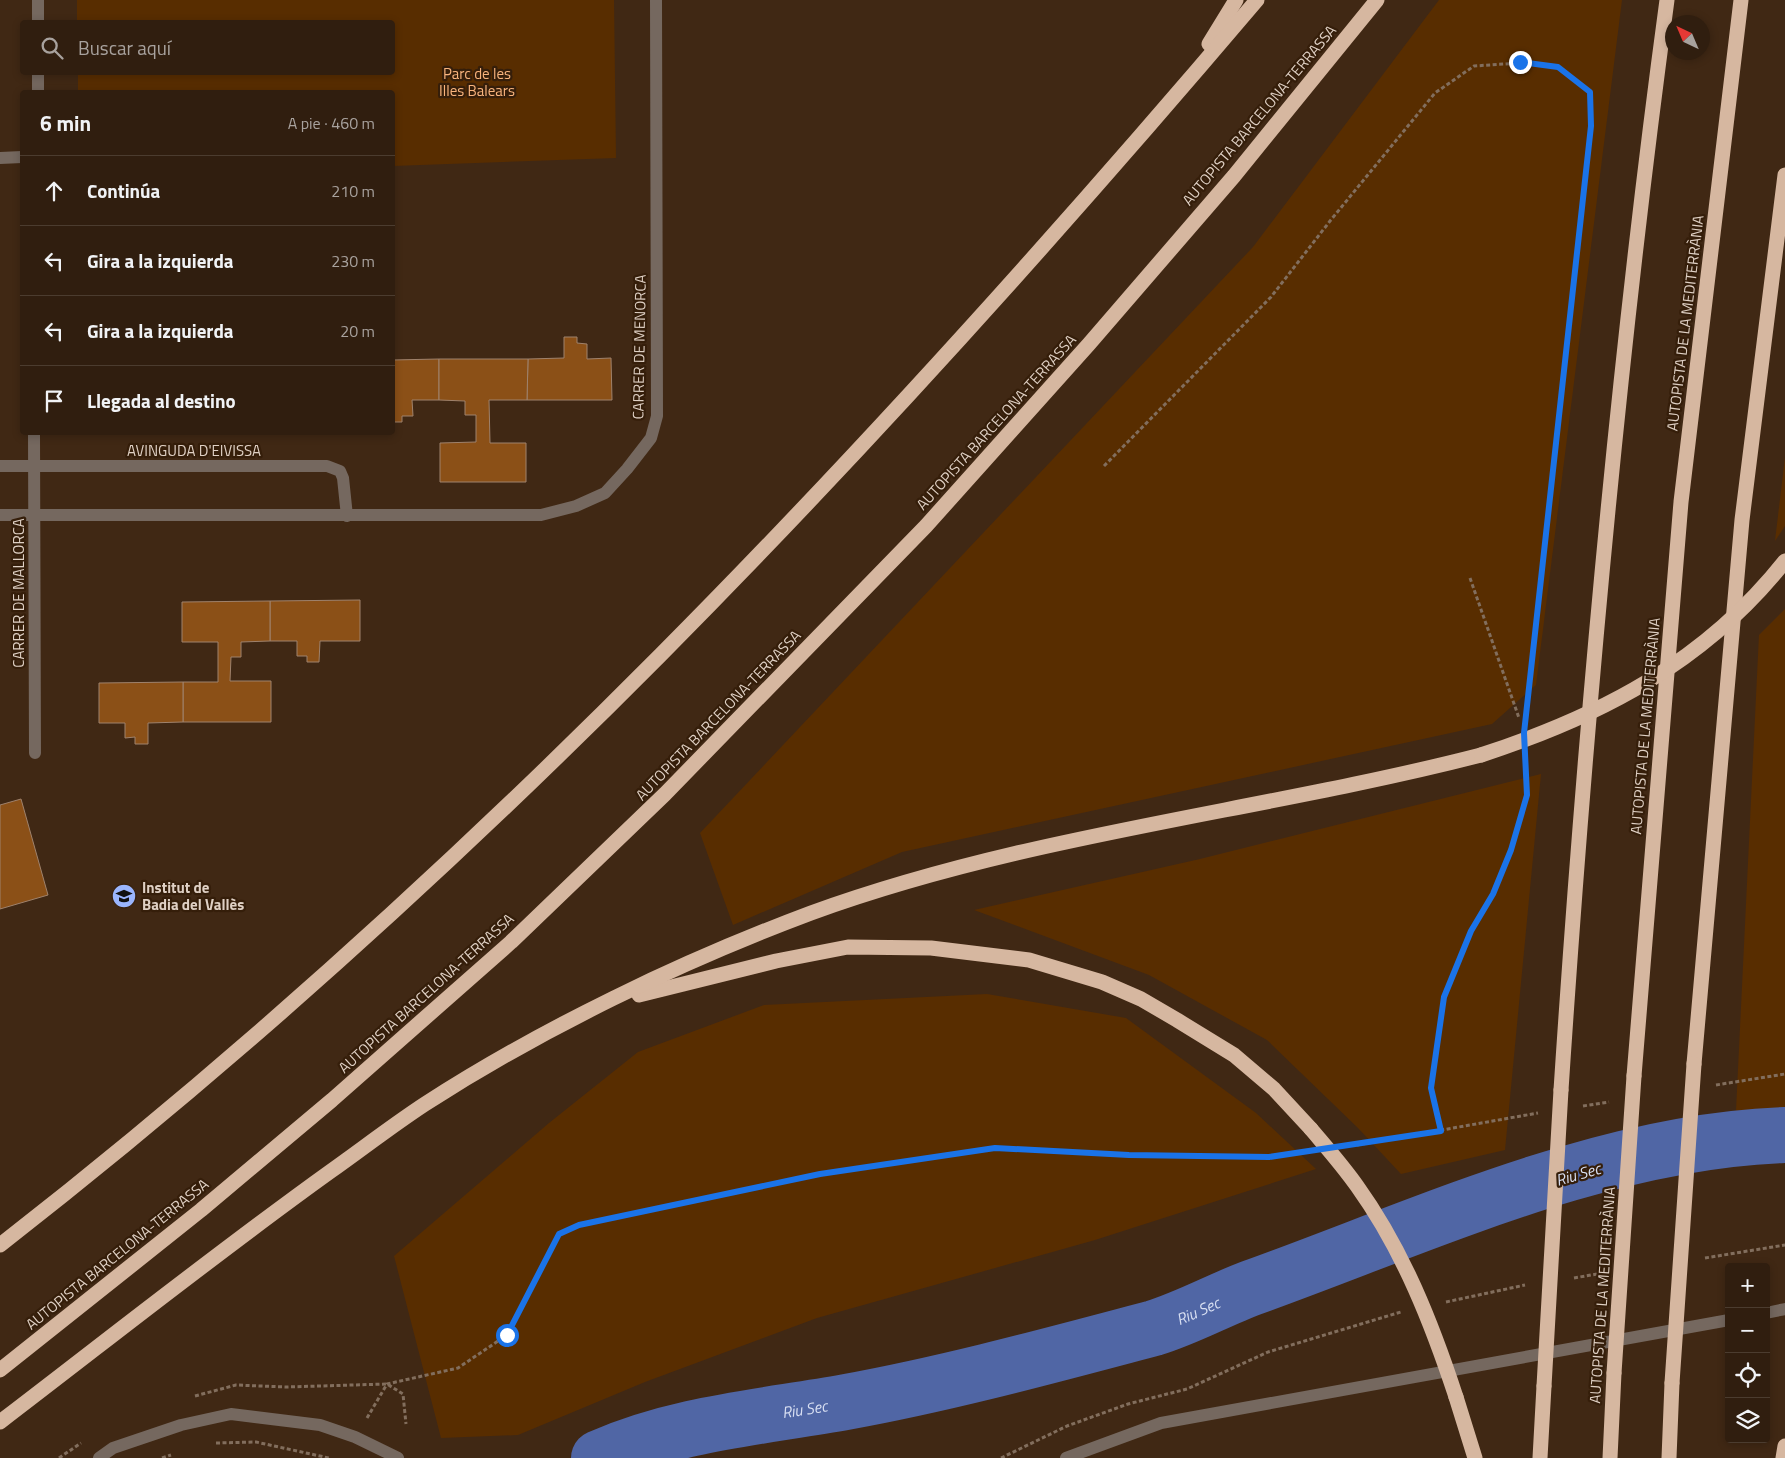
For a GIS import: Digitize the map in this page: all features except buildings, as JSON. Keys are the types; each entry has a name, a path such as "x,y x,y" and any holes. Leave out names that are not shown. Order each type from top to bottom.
{"highway":[{"path":"1182,88 1236,0"},
{"path":"0,1245 165,1111 287,1006 438,869 584,732 863,446 970,328 1182,88 1257,0"},
{"name":"AUTOPISTA BARCELONA-TERRASSA","path":"0,1370 201,1210 332,1100 511,942 666,794 933,519 1089,344 1234,176 1377,0"},
{"path":"1540,1458 1578,834 1607,511 1631,288 1666,0"},
{"name":"AUTOPISTA DE LA MEDITERRÀNIA","path":"1610,1458 1634,1076 1681,502 1741,0"},
{"path":"1669,1458 1672,1383 1694,1064 1742,520 1785,175"},
{"path":"0,1422 251,1229 424,1104 536,1038 604,1004 728,947 813,913 974,863 1080,837 1419,771 1481,755 1546,733 1603,708 1658,677 1699,648 1740,610 1785,561"},
{"path":"604,1004 776,961 848,948 932,948 1029,960 1102,982 1141,999 1234,1055 1274,1089 1311,1129 1357,1186 1410,1277 1438,1340 1475,1458"},
{"path":"1783,1458 1785,1446"}],"street":[{"path":"38,0 38,20"},
{"name":"CARRER DE MENORCA","path":"35,516 541,515 576,506 605,493 627,470 651,438 657,416 656,0"},
{"path":"38,75 38,90"},
{"path":"0,158 20,157"},
{"name":"CARRER DE MALLORCA","path":"34,435 35,754"},
{"name":"AVINGUDA D'EIVISSA","path":"0,466 327,466 340,471 343,478 347,516"},
{"path":"0,515 35,516"},
{"path":"1770,1312 1785,1309"},
{"path":"1066,1458 1161,1423 1725,1321"},
{"path":"99,1458 113,1448 181,1425 231,1414 320,1425 392,1455"}],"path":[{"path":"1104,466 1271,297 1330,221 1435,93 1474,66 1520,62 1558,67 1590,92 1591,126 1523,724 1470,578"},
{"path":"1441,1131 1431,1088 1444,997 1471,931 1493,894 1511,850 1527,795 1526,760"},
{"path":"1710,1086 1785,1074"},
{"path":"1576,1107 1614,1101"},
{"path":"1356,1145 1547,1112"},
{"path":"355,1438 387,1384 458,1368 507,1335 559,1234 579,1225 820,1174 995,1148 1129,1155 1239,1157 1269,1157 1308,1152"},
{"path":"1726,1254 1785,1244"},
{"path":"1451,1301 1511,1288"},
{"path":"1001,1458 1067,1426 1128,1404 1187,1389 1268,1352 1402,1311"},
{"path":"212,1444 256,1442 328,1458"},
{"path":"162,1458 179,1452"}],"green space":[{"name":"Parc de les Illes Balears","path":"77,0 614,0 616,158 395,166 395,90 78,90 78,75 395,75 395,20 77,20"},
{"path":"1439,0 1622,0 1536,685 1492,724 902,852 733,925 700,833 1253,247"},
{"path":"1785,457 1785,526 1775,541"},
{"path":"1785,609 1785,1108 1736,1111 1759,635"},
{"path":"1541,774 1505,1150 1401,1174 1358,1128 1267,1040 1149,975 974,910 1200,859"},
{"path":"987,994 1126,1018 1256,1113 1316,1169 1095,1240 817,1318 645,1382 518,1435 441,1438 394,1256 549,1123 638,1052 764,1005"}],"waterway":[{"name":"Riu Sec","path":"599,1458 629,1446 690,1429 721,1422 846,1402 924,1386 1154,1328 1251,1288 1446,1214 1580,1170 1648,1153 1716,1141 1785,1135"}],"place":[{"name":"Institut de Badia del Vallès","path":"124,896"}],"route":[{"path":"507,1335 559,1234 579,1225 820,1174 995,1148 1129,1155 1269,1157 1385,1141 1441,1131 1431,1088 1444,997 1471,931 1493,894 1511,850 1527,795 1524,733 1569,316 1587,177 1591,126 1590,92 1558,67 1520,62"}]}
